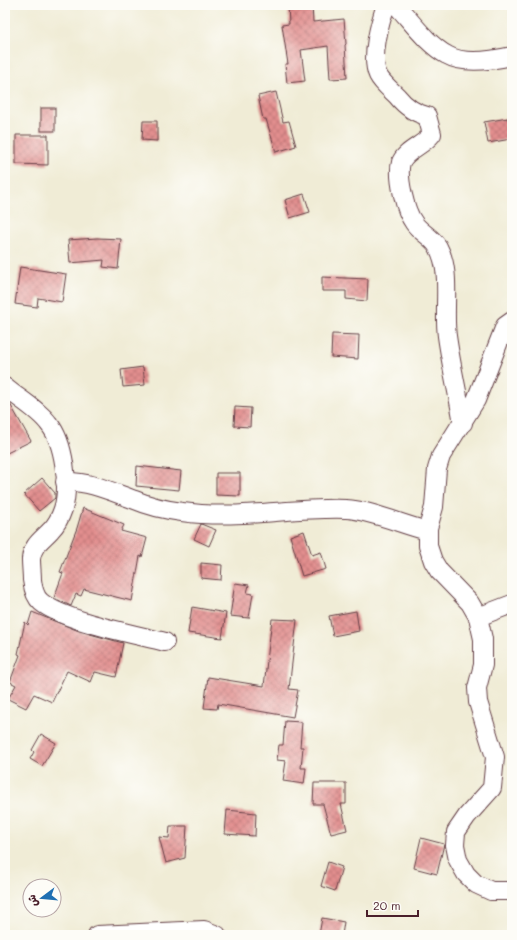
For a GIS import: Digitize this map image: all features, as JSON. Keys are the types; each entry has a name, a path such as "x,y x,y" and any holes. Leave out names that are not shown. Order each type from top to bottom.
{"street":[{"path":"386,5 379,25 376,56 378,75 405,105 418,114 427,116 432,134 422,145 414,148 407,154 402,162 400,174 403,196 408,213 414,224 438,247 444,267 447,287 445,308 447,336 463,423"},
{"path":"396,5 432,44 448,56 469,60 512,56"},
{"path":"512,321 505,326 476,400 441,456 437,469 434,507 428,531 428,546 433,561 439,571 470,603 478,617 483,640 483,665 477,688 478,702 496,757 492,788 467,816 456,832 455,845 458,860 466,874 476,884 491,891 512,891"},
{"path":"5,387 50,424 64,459 65,482 63,508 53,529 37,543 31,557 33,584 36,596 41,602 56,610 82,620 165,642"},
{"path":"65,482 77,481 137,501 181,512 228,516 318,509 347,509 428,531"},
{"path":"478,617 512,604"},
{"path":"97,935 204,930 217,935"}],"building":[{"path":"288,5 312,5 313,22 344,19 347,78 330,79 328,46 301,50 305,81 287,83 285,64 288,64 282,25 289,24"},
{"path":"276,92 283,122 289,121 296,146 276,152 266,119 263,119 258,96"},
{"path":"41,108 55,108 55,131 41,131"},
{"path":"508,118 511,139 488,143 484,122"},
{"path":"143,121 157,121 157,141 142,140"},
{"path":"16,135 48,135 48,165 16,164"},
{"path":"304,194 310,212 290,218 285,200"},
{"path":"97,238 121,239 118,269 103,267 104,260 70,263 68,240"},
{"path":"20,267 66,274 62,302 38,298 37,307 15,304"},
{"path":"322,277 368,279 367,301 346,299 346,291 322,291"},
{"path":"332,334 359,335 358,359 331,357"},
{"path":"143,367 145,385 123,387 121,370"},
{"path":"5,400 10,404 31,441 5,454"},
{"path":"235,407 251,408 250,427 234,426"},
{"path":"137,466 181,471 179,490 136,486"},
{"path":"216,473 240,473 240,496 216,495"},
{"path":"42,478 55,493 55,498 39,511 24,494"},
{"path":"83,508 124,525 121,531 147,538 142,557 140,556 132,601 84,589 81,596 76,594 71,606 54,598 63,573 60,572"},
{"path":"201,524 216,530 209,546 194,539"},
{"path":"304,531 312,555 321,552 326,569 302,576 290,536"},
{"path":"201,563 222,565 221,580 201,578"},
{"path":"235,583 249,585 247,593 253,594 249,618 230,616"},
{"path":"192,607 226,613 222,638 188,633"},
{"path":"356,611 359,631 333,636 329,616"},
{"path":"32,612 79,631 123,643 116,677 95,672 91,682 67,671 52,702 34,694 26,708 8,699 16,685 10,682 20,655 18,654 25,622 28,625"},
{"path":"272,619 297,620 289,689 298,690 293,717 218,704 217,709 204,708 208,677 264,686"},
{"path":"285,721 302,722 300,747 303,747 301,768 306,768 304,784 283,781 286,761 277,760 279,745 283,745"},
{"path":"41,734 56,743 42,766 30,759 34,752 32,750"},
{"path":"314,783 346,783 346,804 341,804 347,830 331,834 323,804 313,804"},
{"path":"227,810 256,813 255,836 225,834"},
{"path":"170,826 187,826 185,858 166,863 159,837 169,838"},
{"path":"421,838 444,844 437,874 414,868"},
{"path":"328,862 342,867 335,891 321,886"},
{"path":"322,918 344,922 342,935 319,935"}]}
